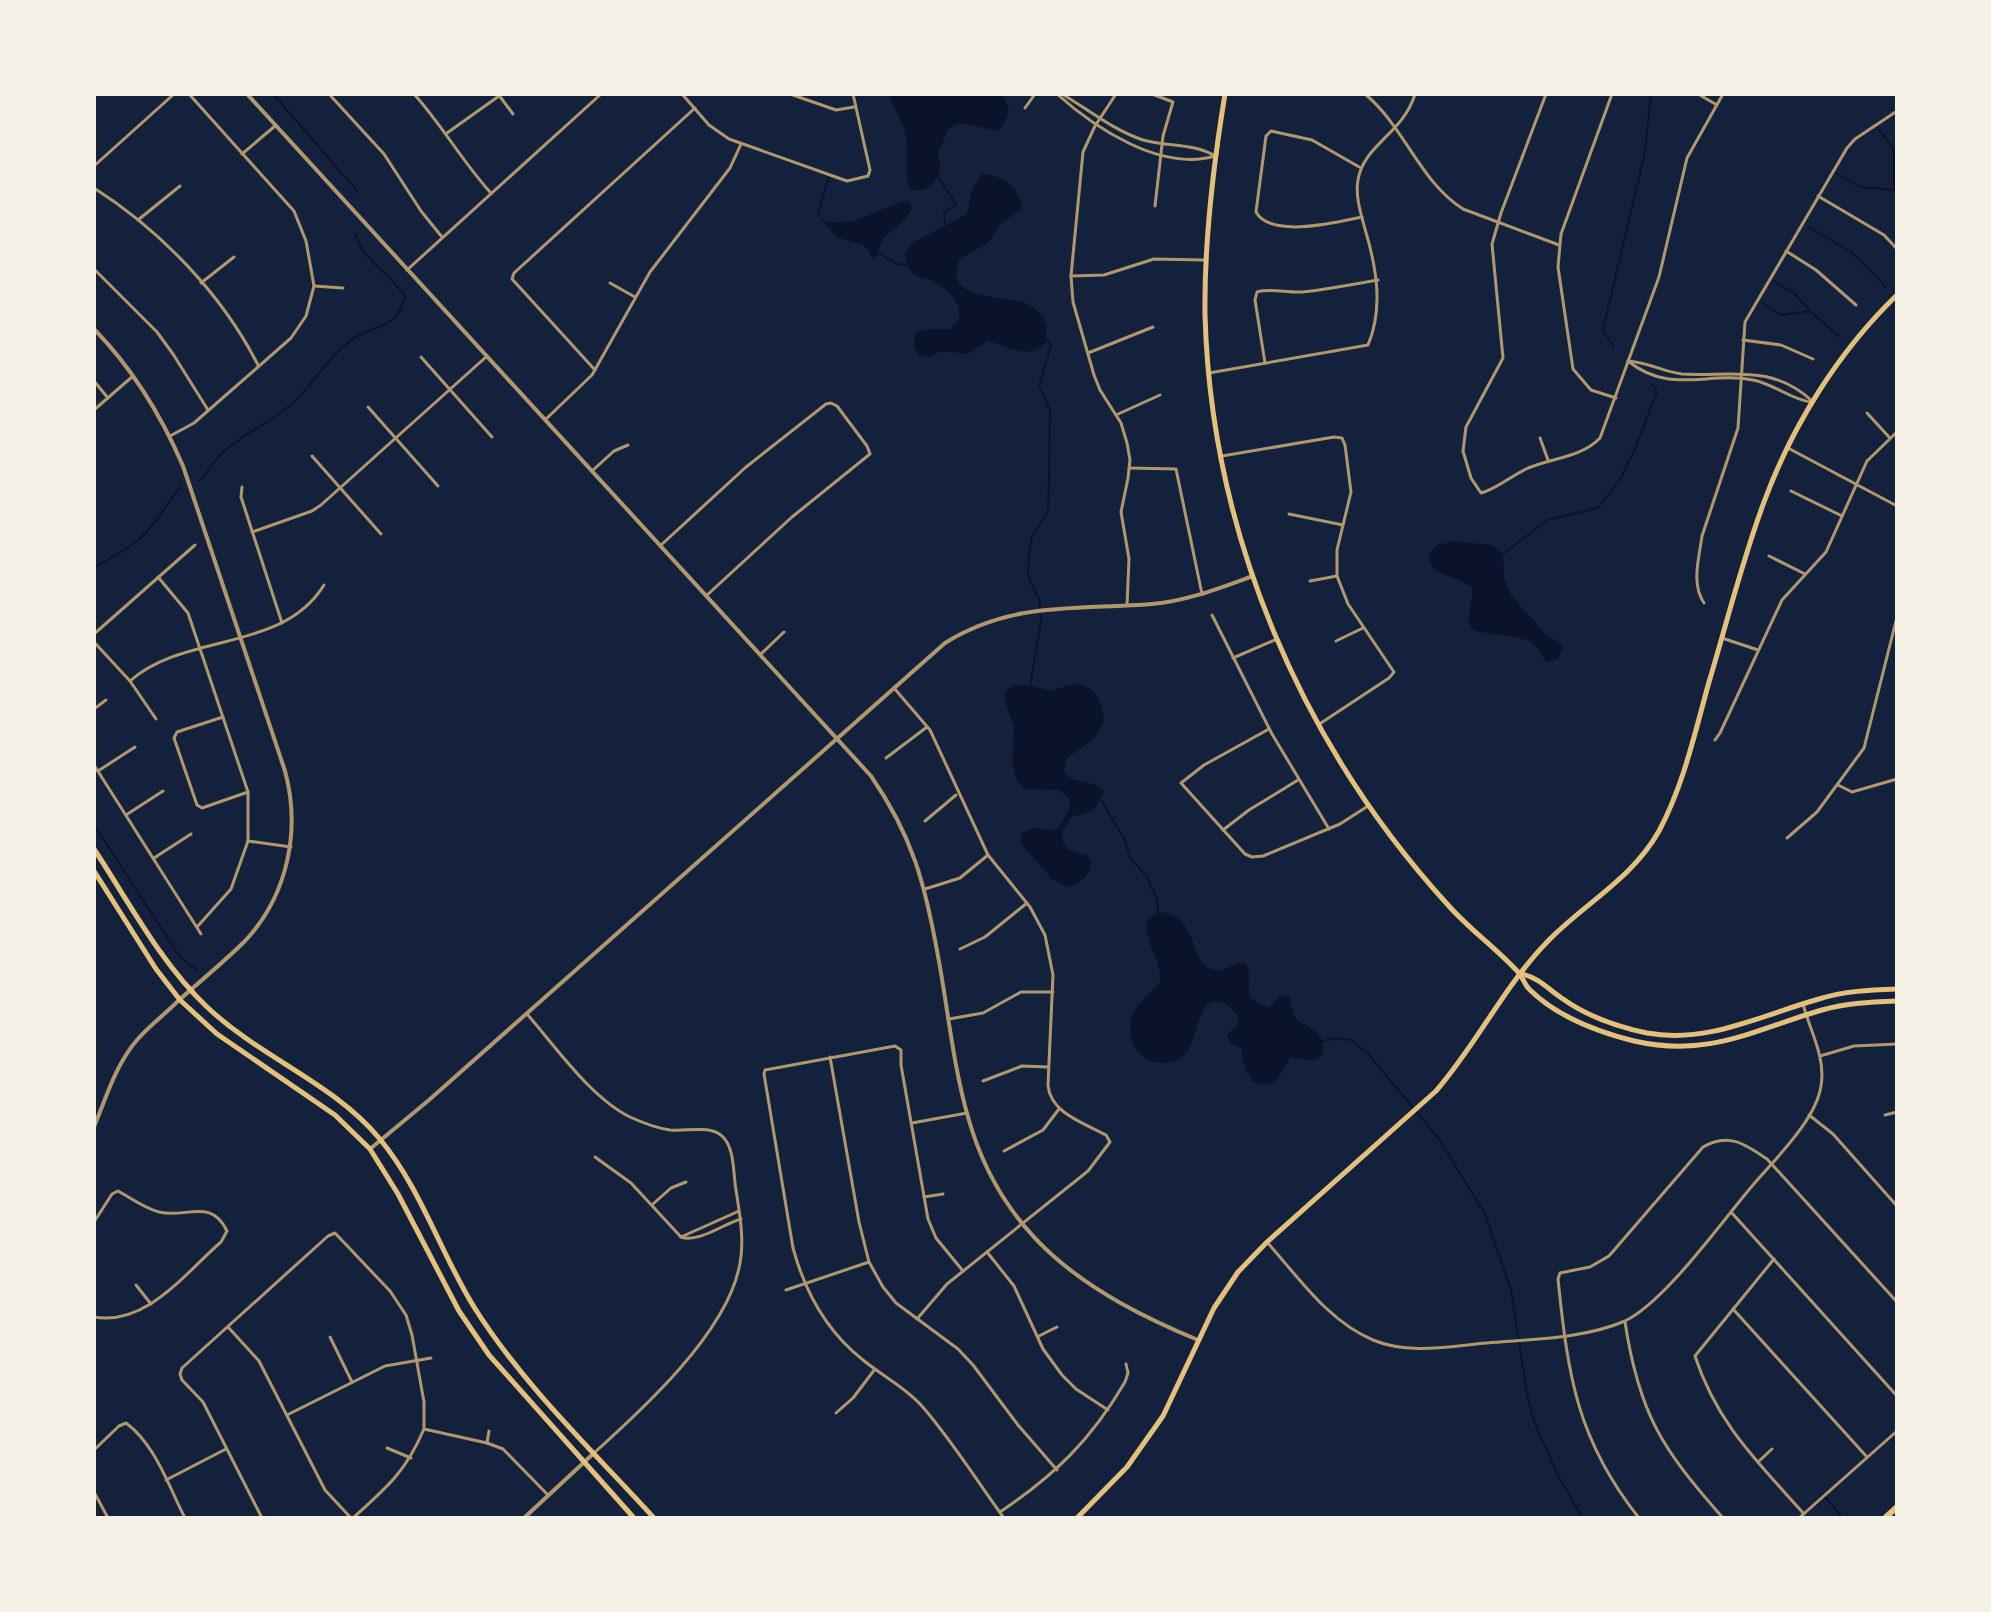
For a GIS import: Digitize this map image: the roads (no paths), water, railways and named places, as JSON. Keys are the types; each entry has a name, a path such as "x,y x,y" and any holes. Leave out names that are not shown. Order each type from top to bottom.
{"highway":[{"path":"1885,1518 1897,1507"}],"main road":[{"path":"1225,94 1215,156 1206,260 1209,373 1231,505 1277,639 1318,725 1368,806 1420,874 1455,913 1521,974 1527,987 1556,1009 1614,1036 1660,1046 1711,1045 1846,1004 1897,1001"},
{"path":"1077,1518 1108,1489 1163,1416 1225,1289 1267,1242 1436,1091 1458,1064 1496,1004 1521,974 1563,927 1630,871 1658,832 1679,783 1754,529 1788,448 1813,402 1854,344 1897,295"},
{"path":"94,849 166,959 191,990 225,1022 344,1104 381,1140 410,1184 487,1326 524,1375 654,1518"},
{"path":"94,871 156,969 217,1034 335,1115 370,1149 398,1194 459,1311 500,1370 634,1518"},
{"path":"101,881 110,874"},
{"path":"1521,974 1535,977 1590,1015 1649,1033 1689,1035 1740,1026 1844,993 1897,989"},
{"path":"1740,1026 1744,1037"}],"street":[{"path":"94,166 174,94"},
{"path":"170,436 186,428 208,410 298,328 310,306 314,286 311,258 299,220 189,94"},
{"path":"247,94 862,765 892,807 908,839 925,889 967,1113 991,1176 1022,1224 1049,1253 1098,1291 1198,1340"},
{"path":"329,94 384,154 442,237"},
{"path":"414,94 491,193"},
{"path":"587,94 593,101"},
{"path":"407,270 601,94"},
{"path":"682,94 715,130 741,144 842,180 857,180 868,176 870,170 853,94"},
{"path":"790,94 836,110 854,107"},
{"path":"1025,108 1035,94"},
{"path":"1059,94 1126,133 1161,149 1201,148 1215,156"},
{"path":"1059,94 1095,126 1123,141 1200,160 1215,156"},
{"path":"1116,94 1099,118 1083,152 1071,276 1073,302 1100,390 1125,433 1129,468 1121,512 1129,559 1127,605"},
{"path":"1152,94 1173,102 1161,149 1155,206"},
{"path":"1365,94 1382,111 1422,168 1453,202 1463,209 1559,245"},
{"path":"1209,373 1368,345 1378,280 1357,187 1361,168 1373,149 1395,129 1410,109 1415,94"},
{"path":"1546,94 1492,244 1503,358 1471,416 1464,439 1466,464 1481,493 1548,460 1592,446 1604,430 1659,277 1687,158 1723,94"},
{"path":"1612,94 1559,245 1558,267 1573,369 1591,390 1616,398"},
{"path":"1698,94 1717,105"},
{"path":"446,133 498,95 513,114"},
{"path":"595,370 512,279 514,273 695,108"},
{"path":"1704,603 1696,584 1702,536 1735,443 1743,340 1749,314 1841,156 1855,139 1897,111"},
{"path":"242,154 275,126"},
{"path":"1361,168 1312,140 1271,131 1266,136 1256,212 1262,219 1294,227 1362,217"},
{"path":"545,420 595,370 652,269 730,168 741,144"},
{"path":"138,220 180,186"},
{"path":"94,188 138,220 176,255 231,322 258,367"},
{"path":"1818,196 1884,235 1897,249"},
{"path":"1786,251 1816,270 1856,305"},
{"path":"201,283 234,257"},
{"path":"1071,276 1104,275 1154,259 1206,260"},
{"path":"94,269 157,332 208,410"},
{"path":"1265,363 1255,300 1257,292 1312,291 1378,280"},
{"path":"610,283 635,297"},
{"path":"314,286 343,288"},
{"path":"1088,353 1153,327"},
{"path":"94,329 133,376 170,436 193,493 241,637 288,783 293,816 291,847 280,885 267,911 245,941 147,1029 128,1051 94,1127"},
{"path":"1743,340 1781,345 1813,359"},
{"path":"421,357 492,437"},
{"path":"252,532 312,511 486,357"},
{"path":"1628,361 1643,362 1678,373 1741,372 1778,381 1813,402"},
{"path":"1628,361 1640,371 1673,381 1741,379 1761,382 1813,402"},
{"path":"94,410 133,376"},
{"path":"94,381 108,398"},
{"path":"1116,415 1160,395"},
{"path":"660,546 757,457 831,403 852,426 870,454 792,517 706,596"},
{"path":"368,407 438,486"},
{"path":"1867,413 1891,438"},
{"path":"1715,740 1782,600 1826,552 1867,461 1897,432"},
{"path":"1222,456 1342,438 1351,492 1337,550 1337,576 1348,604 1394,672 1318,725"},
{"path":"1540,438 1548,460"},
{"path":"592,471 614,451 628,445"},
{"path":"1788,448 1897,506"},
{"path":"312,456 381,534"},
{"path":"1129,468 1176,469 1202,594"},
{"path":"242,487 241,497 282,623"},
{"path":"1791,491 1842,516"},
{"path":"1289,514 1343,525"},
{"path":"94,634 195,545"},
{"path":"1769,556 1805,574"},
{"path":"370,1149 945,643 992,620 1035,609 1154,604 1202,594 1253,576"},
{"path":"1310,581 1337,576"},
{"path":"158,577 188,613 248,792 248,841 231,889 197,927"},
{"path":"130,681 156,662 282,623 317,597 324,585"},
{"path":"1212,615 1269,729 1329,829"},
{"path":"1787,838 1806,824 1857,761 1869,736 1897,617"},
{"path":"1336,641 1363,628"},
{"path":"760,655 784,632"},
{"path":"1722,638 1758,650"},
{"path":"1233,658 1277,639"},
{"path":"94,642 130,681 156,719"},
{"path":"894,688 928,726 988,855 1027,903 1041,926 1049,947 1053,992 1048,1091 1059,1109 1110,1139 1109,1145 1088,1171 938,1292 917,1319"},
{"path":"94,709 106,700"},
{"path":"223,717 177,732 174,738 197,805 202,808 248,792"},
{"path":"886,758 928,726"},
{"path":"1269,729 1204,765 1181,783 1245,854 1263,856 1329,829 1368,806"},
{"path":"98,771 135,747"},
{"path":"94,765 201,934"},
{"path":"1838,785 1852,792 1897,779"},
{"path":"1223,830 1298,780"},
{"path":"125,816 163,791"},
{"path":"925,821 957,794"},
{"path":"154,859 191,834"},
{"path":"248,841 291,847"},
{"path":"925,889 960,878 988,855"},
{"path":"960,949 985,937 1027,903"},
{"path":"949,1019 983,1013 1015,993 1053,992"},
{"path":"1267,1242 1336,1319 1384,1344 1429,1348 1563,1335 1603,1329 1625,1321 1658,1297 1809,1115 1822,1085 1820,1056 1803,1004"},
{"path":"524,1518 658,1394 721,1311 732,1291 740,1265 741,1219 725,1139 712,1131 670,1130 624,1114 599,1095 527,1014"},
{"path":"1820,1056 1854,1046 1897,1044"},
{"path":"963,1271 933,1232 924,1197 901,1050 895,1046 765,1070 793,1248 805,1283 829,1326 851,1350 919,1402 1004,1518"},
{"path":"830,1057 869,1262 896,1303 958,1349 973,1365 1057,1470"},
{"path":"983,1081 1022,1066 1049,1067"},
{"path":"1004,1151 1043,1130 1059,1109"},
{"path":"1885,1115 1897,1112"},
{"path":"912,1123 967,1113"},
{"path":"1809,1115 1833,1134 1897,1206"},
{"path":"1639,1518 1610,1478 1588,1434 1573,1392 1563,1335 1558,1279 1560,1273 1590,1267 1609,1256 1695,1155 1712,1142 1729,1139 1738,1141 1772,1163 1897,1302"},
{"path":"595,1157 631,1183 681,1237 699,1236 741,1219"},
{"path":"652,1206 671,1188 686,1182"},
{"path":"94,1222 112,1194 118,1191 163,1213 198,1210 210,1213 223,1223 227,1231 221,1242 151,1304 114,1319 94,1317"},
{"path":"924,1197 943,1194"},
{"path":"681,1237 739,1211"},
{"path":"1731,1211 1897,1396"},
{"path":"228,1327 259,1361 325,1490 352,1518 399,1475 411,1458 424,1429 424,1402 417,1360 409,1324 397,1300 335,1233 328,1236 182,1368 180,1374 203,1402 262,1518"},
{"path":"987,1252 1018,1293 1037,1337 1069,1382 1108,1410"},
{"path":"1774,1259 1695,1356 1720,1415 1804,1514"},
{"path":"786,1290 869,1262"},
{"path":"136,1285 151,1304"},
{"path":"1733,1309 1867,1457"},
{"path":"1625,1321 1635,1377 1654,1427 1683,1473 1723,1518"},
{"path":"1037,1337 1057,1327"},
{"path":"330,1337 352,1382"},
{"path":"287,1415 385,1366 431,1358"},
{"path":"1000,1512 1057,1470 1080,1446 1125,1382 1128,1373 1126,1364"},
{"path":"836,1413 853,1398 875,1369"},
{"path":"94,1450 126,1423 144,1442 185,1518"},
{"path":"424,1429 487,1443 510,1453 548,1495"},
{"path":"487,1443 489,1431"},
{"path":"1799,1518 1897,1431"},
{"path":"387,1448 411,1458"},
{"path":"166,1480 227,1449"},
{"path":"1758,1462 1772,1449"},
{"path":"94,1492 108,1518"}],"water":[{"path":"888,94 1000,94 1007,103 1008,112 999,130 967,124 954,125 947,131 938,151 940,169 936,180 919,191 910,189 906,136"},
{"path":"981,174 995,176 1014,188 1021,209 1001,224 988,243 960,259 956,273 959,283 978,294 1032,307 1047,325 1046,341 1027,352 989,341 967,354 942,351 929,357 920,356 914,348 915,334 924,329 950,329 956,323 959,309 946,290 912,273 905,253 914,242 967,214 971,192"},
{"path":"909,201 913,208 883,239 874,260 865,246 837,237 817,215 828,223 854,221"},
{"path":"1453,541 1492,545 1503,554 1504,577 1511,595 1546,635 1564,646 1558,659 1548,662 1526,640 1473,630 1468,621 1473,590 1461,581 1440,573 1430,563 1428,555 1437,545"},
{"path":"1076,683 1089,688 1097,696 1104,721 1095,738 1066,759 1064,772 1073,779 1104,791 1096,805 1084,814 1073,816 1064,830 1062,836 1066,847 1087,855 1091,860 1084,878 1067,887 1052,879 1020,842 1022,833 1034,828 1058,828 1070,808 1069,799 1059,790 1026,789 1017,781 1012,763 1014,727 1004,699 1005,692 1014,685 1030,685 1050,691"},
{"path":"1158,912 1181,921 1206,966 1218,970 1245,963 1249,972 1251,999 1268,1008 1279,997 1289,994 1294,1017 1322,1040 1324,1050 1320,1057 1310,1060 1290,1057 1273,1082 1254,1082 1245,1070 1241,1049 1229,1042 1227,1035 1237,1025 1239,1016 1216,1001 1203,1012 1183,1057 1168,1063 1155,1062 1139,1053 1131,1037 1131,1019 1137,1006 1160,982 1147,935 1148,919"}],"waterway":[{"path":"273,94 358,192"},
{"path":"1614,347 1603,330 1645,152 1651,94"},
{"path":"1879,129 1894,150 1894,190"},
{"path":"1834,172 1860,187 1894,190 1897,193"},
{"path":"818,213 829,177"},
{"path":"938,177 956,204 944,213 945,223"},
{"path":"1809,227 1851,252 1886,287"},
{"path":"199,481 222,453 297,399 343,346 396,316 405,296 363,251 356,234"},
{"path":"877,252 897,264 907,265"},
{"path":"1774,281 1795,294 1810,311"},
{"path":"1762,303 1781,315 1810,311 1840,337"},
{"path":"1030,687 1041,620 1039,599 1028,576 1029,554 1032,536 1048,512 1050,410 1039,386 1051,345 1046,340"},
{"path":"1503,554 1547,520 1598,508 1621,478 1634,451 1657,392 1652,384"},
{"path":"94,568 145,533 181,487"},
{"path":"1102,801 1124,839 1131,859 1147,877 1157,899 1158,911"},
{"path":"94,825 180,957 197,970"},
{"path":"1323,1041 1336,1038 1351,1040 1368,1054 1439,1139 1485,1214 1511,1290 1534,1421 1558,1476 1583,1518"},
{"path":"1825,1497 1843,1518"}]}
